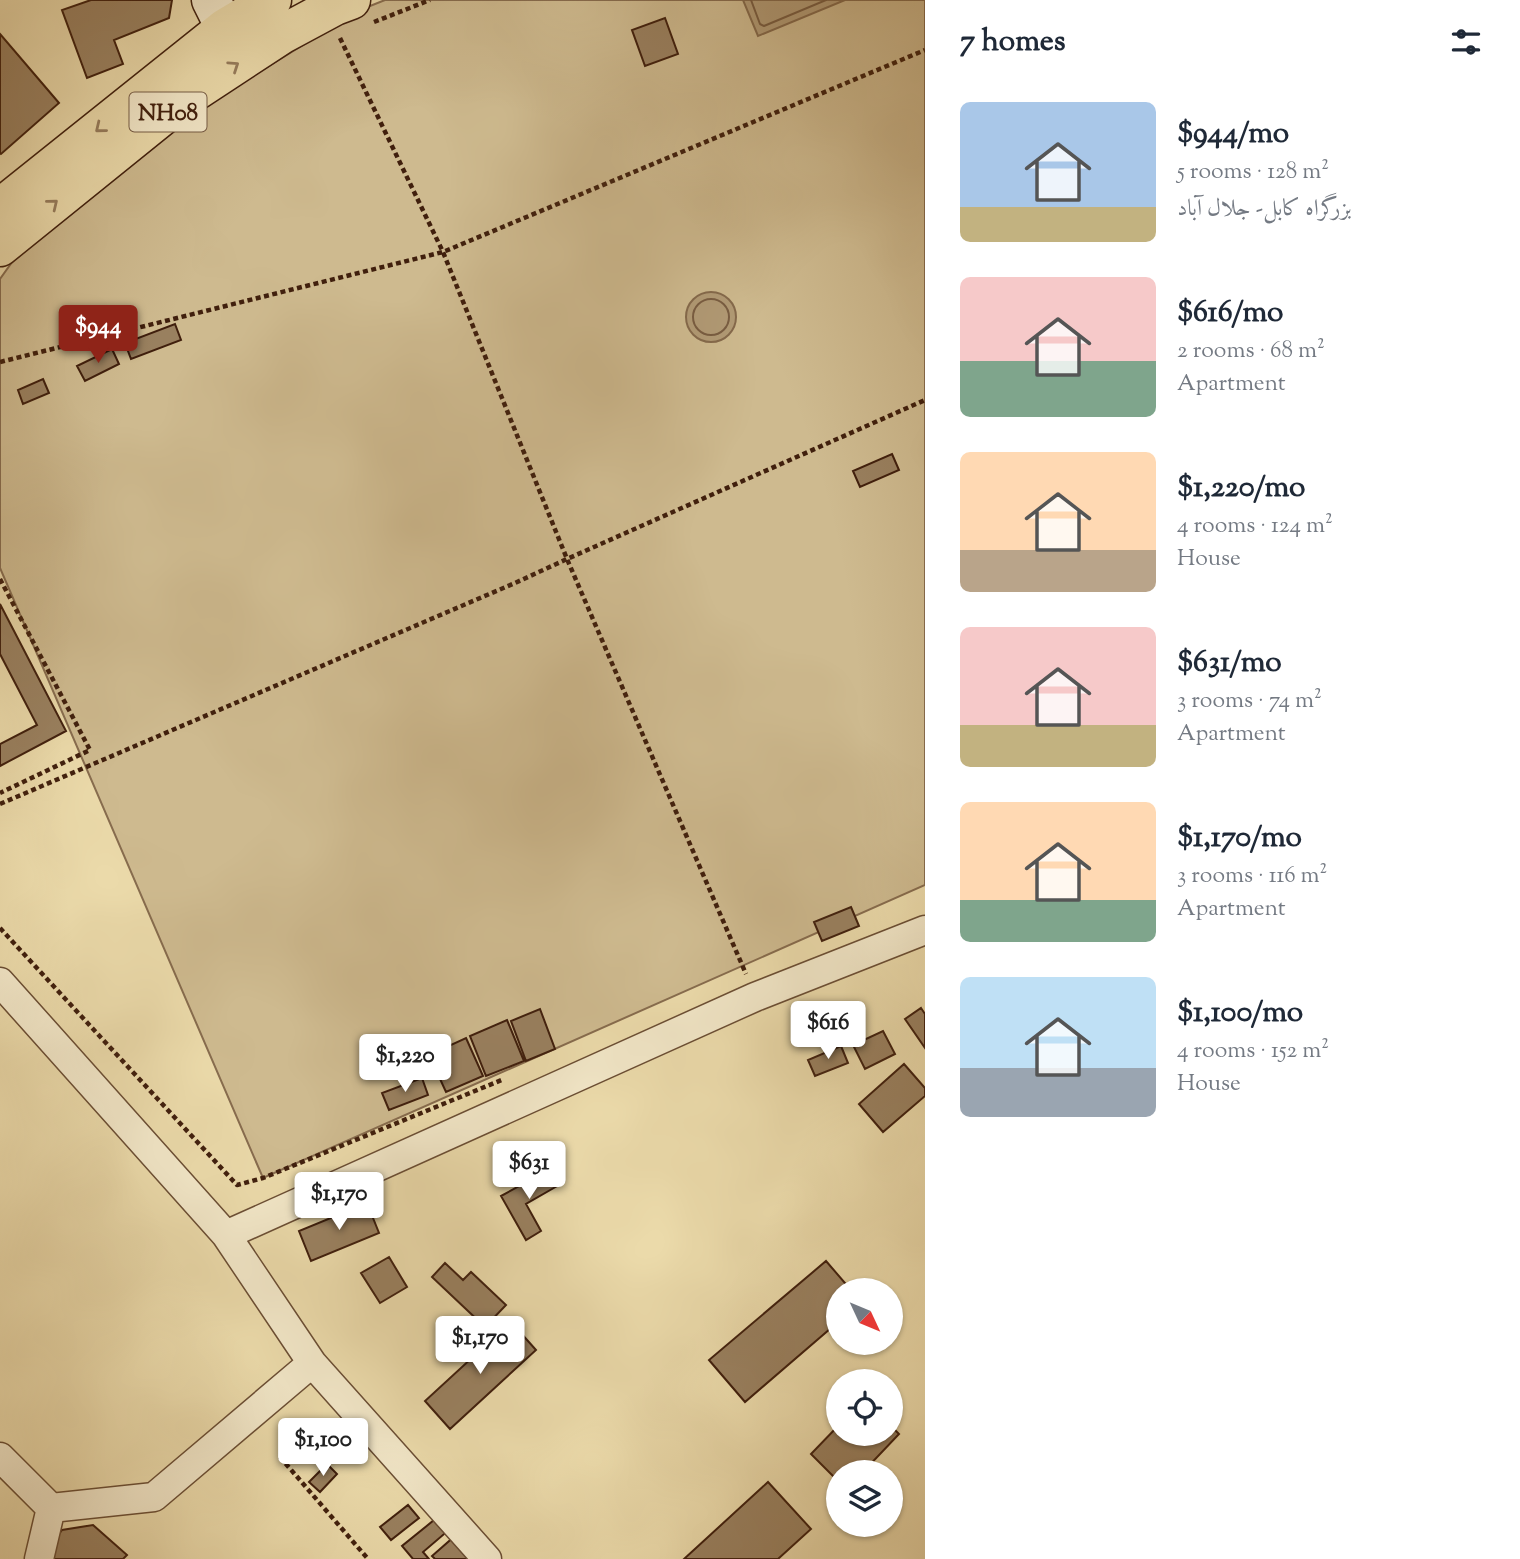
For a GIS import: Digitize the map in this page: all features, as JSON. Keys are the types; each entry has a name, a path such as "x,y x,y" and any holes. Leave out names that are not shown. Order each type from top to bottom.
{"highway":[{"name":"NH08","path":"0,208 218,14 272,0"},
{"name":"NH08","path":"0,247 182,100 281,35 343,3"}],"street":[{"path":"226,1235 755,997 925,930"},
{"path":"0,982 226,1235 312,1363 487,1559"},
{"path":"51,1508 154,1497 312,1363"},
{"path":"0,1457 51,1508"},
{"path":"39,1559 51,1508"}],"path":[{"path":"343,3 339,36 443,252 567,559 755,997"},
{"path":"0,362 443,252 925,50"},
{"path":"0,804 515,583 925,400"},
{"path":"0,579 90,750 0,793"},
{"path":"0,928 237,1185 263,1178 516,1074"},
{"path":"280,1457 368,1559"}],"shaded area":[{"path":"385,0 925,0 925,885 263,1178 0,568 0,279 35,230 160,133 360,10"}],"water":[{"path":"743,0 845,0 758,36"},
{"path":"711,292 728,300 736,317 728,334 711,342 694,334 686,317 694,300"}],"building":[{"path":"91,0 172,0 169,18 114,40 123,64 87,78 62,10"},
{"path":"665,18 678,54 645,66 632,30"},
{"path":"0,34 59,103 1,154 0,153"},
{"path":"175,324 181,340 131,359 125,343"},
{"path":"112,349 119,364 85,381 77,366"},
{"path":"43,379 49,393 23,404 18,390"},
{"path":"892,454 899,470 860,487 853,471"},
{"path":"0,604 66,731 0,766 0,744 37,725 0,654"},
{"path":"851,907 859,926 822,941 814,922"},
{"path":"921,1008 925,1014 925,1048 905,1019"},
{"path":"540,1009 555,1049 526,1061 511,1021"},
{"path":"507,1020 524,1061 486,1076 470,1036"},
{"path":"883,1031 895,1054 865,1069 853,1045"},
{"path":"466,1038 483,1076 446,1092 429,1055"},
{"path":"841,1046 848,1063 815,1076 808,1060"},
{"path":"904,1064 925,1088 925,1096 883,1132 859,1104"},
{"path":"422,1078 428,1095 389,1110 382,1093"},
{"path":"550,1169 559,1185 526,1204 541,1231 526,1240 501,1196"},
{"path":"367,1203 379,1233 311,1261 299,1231"},
{"path":"389,1257 407,1287 380,1303 361,1273"},
{"path":"826,1261 841,1278 826,1278 826,1332 745,1402 709,1360"},
{"path":"445,1263 463,1280 471,1272 506,1305 485,1327 432,1277"},
{"path":"511,1322 536,1350 450,1429 425,1401"},
{"path":"826,1438 826,1446 888,1446 874,1460 826,1460 826,1469 811,1454"},
{"path":"327,1464 337,1474 320,1492 309,1482"},
{"path":"768,1482 811,1529 778,1559 684,1559"},
{"path":"408,1505 419,1518 391,1540 380,1527"},
{"path":"439,1516 450,1529 423,1552 429,1559 413,1559 402,1546"},
{"path":"93,1525 127,1555 123,1559 46,1559 46,1552 62,1530"},
{"path":"456,1535 477,1559 435,1559 432,1556"}]}
